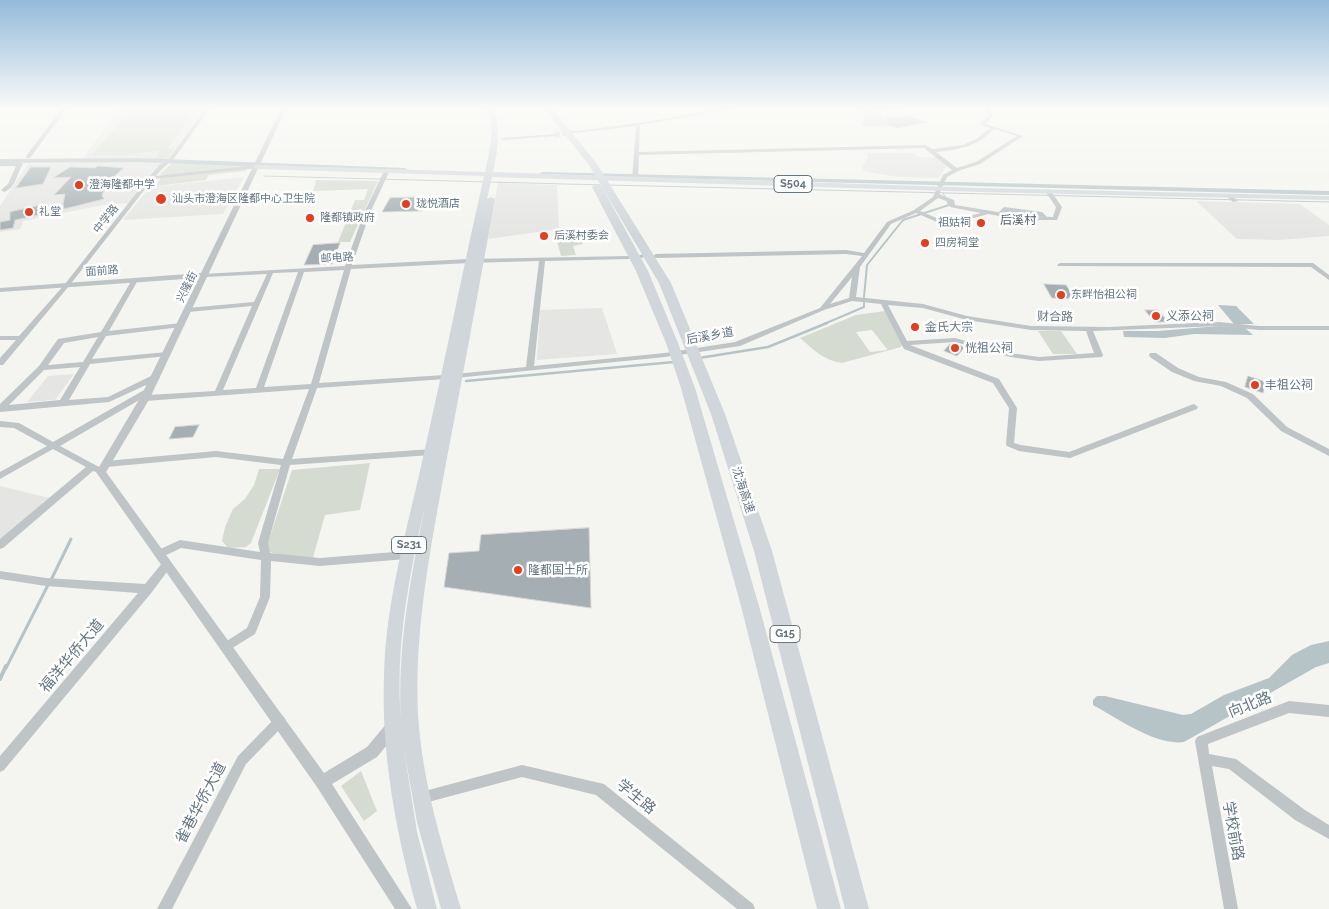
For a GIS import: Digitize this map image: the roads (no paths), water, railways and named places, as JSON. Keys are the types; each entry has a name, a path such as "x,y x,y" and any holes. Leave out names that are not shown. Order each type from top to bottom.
{"highway":[{"name":"沈海高速","path":"576,149 589,164"},
{"name":"沈海高速","path":"578,149 665,283 688,340 689,365 829,909"},
{"name":"沈海高速","path":"605,190 672,343 689,365 718,414 763,551 857,909"}],"main road":[{"name":"S231","path":"491,180 495,149"},
{"name":"S231","path":"451,909 421,798 411,735 408,684 411,635 418,578 450,377 491,180 500,149"},
{"name":"S504","path":"256,167 386,172 491,180 635,177 939,193 1329,198"},
{"name":"S231","path":"427,909 403,813 392,728 391,689 393,644 407,555 450,377"}],"street":[{"path":"28,157 34,149"},
{"path":"164,165 178,149"},
{"name":"兴隆街","path":"100,468 156,377 265,149"},
{"path":"635,177 636,149"},
{"path":"636,154 801,149"},
{"path":"932,151 950,149"},
{"path":"1000,149 978,163 956,170 943,178 939,193 952,201 952,206 1022,218 1055,219 1059,207 1049,193"},
{"path":"932,151 956,170"},
{"path":"0,164 20,164 15,169 13,183 9,188 2,190 0,196"},
{"name":"中学路","path":"67,285 151,178 164,165"},
{"path":"151,178 256,167"},
{"path":"226,646 251,631 265,597 266,557 263,543 286,462 314,386 348,267 367,213 386,172"},
{"name":"后溪乡道","path":"450,377 665,355 737,344 822,309 857,267 889,223 920,213 939,193"},
{"path":"920,213 946,224 988,212"},
{"path":"656,256 846,252 866,255"},
{"name":"邮电路","path":"206,275 474,260 628,257"},
{"path":"530,369 542,259"},
{"path":"1060,265 1313,265 1329,278"},
{"path":"822,309 852,299 857,267"},
{"path":"259,390 302,270"},
{"path":"218,393 271,271"},
{"name":"面前路","path":"0,290 206,275"},
{"path":"62,403 135,280"},
{"path":"0,363 67,285"},
{"name":"财合路","path":"852,299 924,306 967,318 1031,328 1219,324 1259,328"},
{"path":"884,302 907,347 996,381 1012,408 1010,444 1019,448 1070,455 1194,407"},
{"path":"188,310 257,304"},
{"path":"0,408 42,368 61,341 181,325"},
{"path":"905,343 955,340 1010,355 1039,358 1099,356 1089,328"},
{"path":"1259,328 1329,328"},
{"path":"0,338 22,338"},
{"path":"42,368 167,354"},
{"path":"1153,355 1175,370 1197,379 1223,384 1250,396 1284,429 1329,453"},
{"path":"0,408 109,399 156,377"},
{"path":"0,476 147,394 218,393 450,377"},
{"path":"0,424 16,424 100,468 280,721 404,909"},
{"path":"0,545 100,468 216,454 286,462 431,452"},
{"path":"164,559 180,544 266,557 320,562 407,555"},
{"name":"福洋华侨大道","path":"0,766 148,589 164,559"},
{"path":"0,575 50,582 148,589"},
{"name":"向北路","path":"1204,759 1202,741 1289,707 1329,711"},
{"name":"雀巷华侨大道","path":"164,909 242,760 280,721"},
{"path":"322,782 372,752 392,728"},
{"path":"1204,759 1232,763 1300,815 1329,832"},
{"name":"学校前路","path":"1204,759 1231,909"},
{"name":"学生路","path":"421,798 522,771 599,788 748,909"}],"waterway":[{"path":"0,161 137,160 405,170"},
{"path":"542,174 1329,193"},
{"path":"264,176 603,185"},
{"path":"608,185 1329,202"},
{"path":"943,193 948,203"},
{"path":"864,297 867,265 903,220 949,205 948,202"},
{"path":"824,324 864,307 864,303"},
{"path":"699,358 768,347 827,323"},
{"path":"466,381 674,362"},
{"path":"51,580 71,539"},
{"path":"6,668 48,585"},
{"path":"0,679 6,666"}],"place":[{"name":"澄海隆都中学","path":"79,185"},
{"name":"汕头市澄海区隆都中心卫生院","path":"161,199"},
{"name":"珑悦酒店","path":"406,204"},
{"name":"礼堂","path":"29,212"},
{"name":"隆都镇政府","path":"310,218"},
{"name":"祖姑祠","path":"981,223"},
{"name":"后溪村委会","path":"544,236"},
{"name":"四房祠堂","path":"925,243"},
{"name":"东畔怡祖公祠","path":"1061,295"},
{"name":"义添公祠","path":"1156,316"},
{"name":"金氏大宗","path":"915,327"},
{"name":"恍祖公祠","path":"955,348"},
{"name":"丰祖公祠","path":"1255,385"},
{"name":"隆都国土所","path":"518,570"}],"district":[{"name":"后溪村","path":"1018,220"}]}
